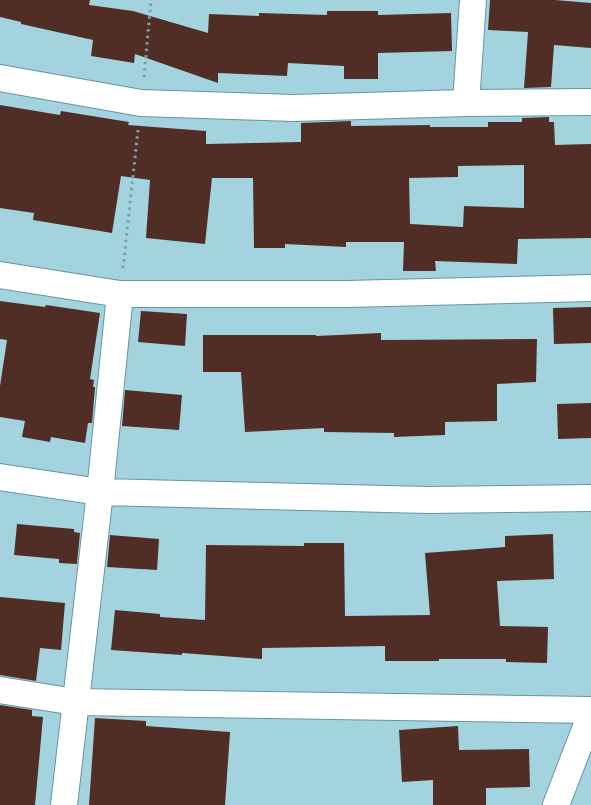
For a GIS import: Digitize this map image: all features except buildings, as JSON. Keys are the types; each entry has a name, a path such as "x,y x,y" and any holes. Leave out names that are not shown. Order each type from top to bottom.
{"street":[{"path":"466,103 473,0"},
{"path":"0,78 141,103 294,108 466,103 591,102"},
{"path":"0,275 120,294 347,294 591,288"},
{"path":"64,805 100,492 120,294"},
{"path":"0,477 100,492 428,500 591,498"},
{"path":"0,690 75,702 591,712 556,805"}],"path":[{"path":"120,294 151,0"}]}
